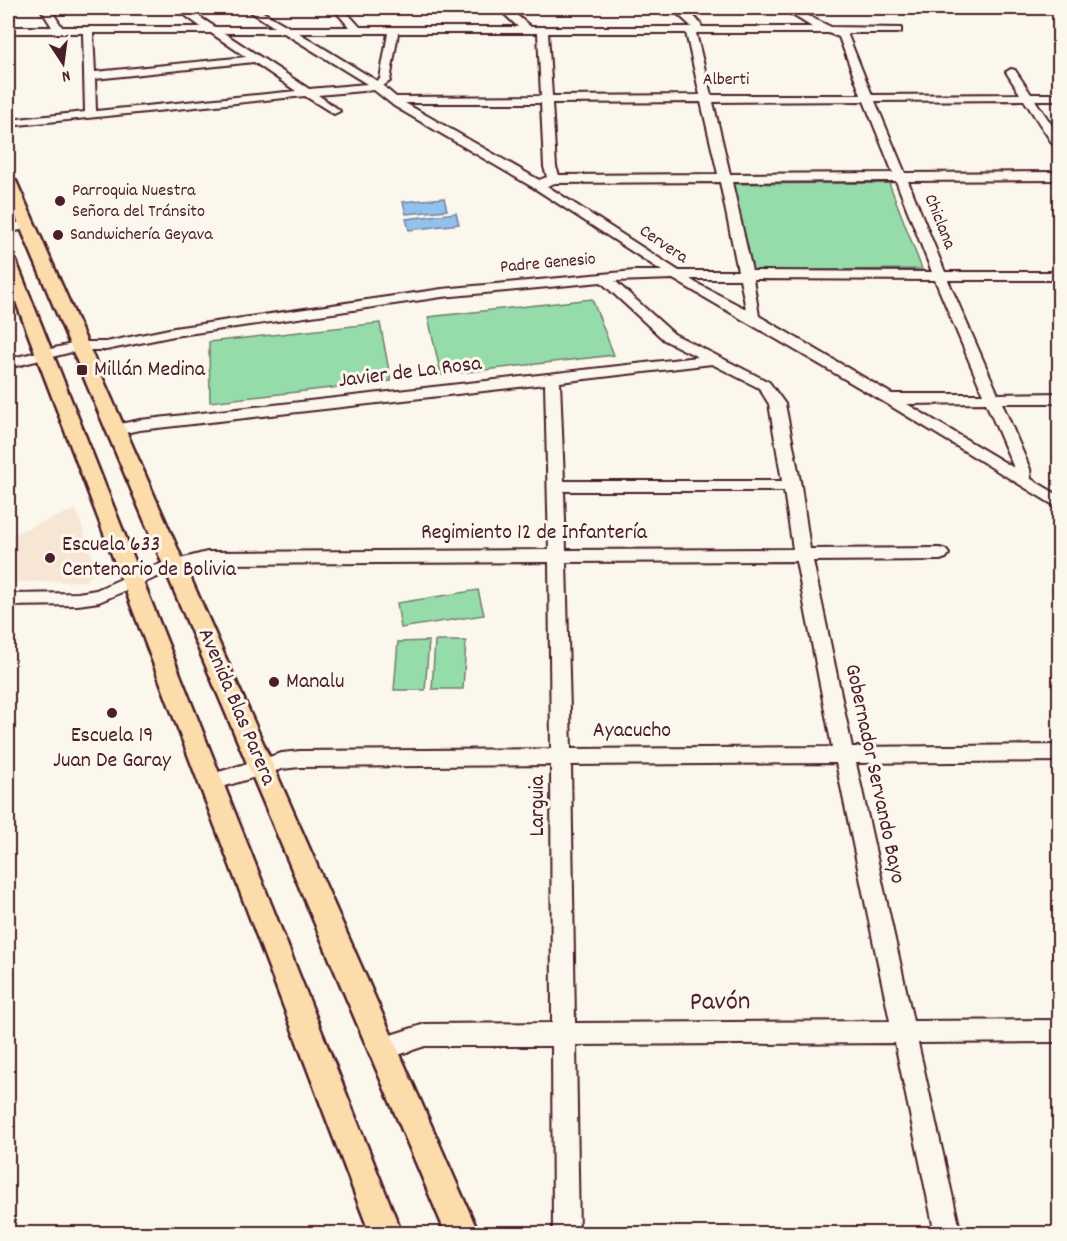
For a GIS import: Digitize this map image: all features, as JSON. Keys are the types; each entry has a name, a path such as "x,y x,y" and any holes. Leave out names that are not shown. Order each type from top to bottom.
{"main road":[{"name":"Avenida Blas Parera","path":"8,181 463,1233"},
{"path":"8,261 209,783 386,1233"}],"street":[{"path":"45,8 59,30"},
{"path":"180,8 334,111"},
{"name":"Cervera","path":"250,8 376,86 393,100 538,185 691,286 752,318 889,399 1059,504"},
{"path":"338,8 353,23 356,31"},
{"path":"503,8 528,30"},
{"path":"676,8 694,21 707,98 753,310 752,318"},
{"name":"Chiclana","path":"786,8 813,24 843,35 940,276 1022,470 1023,482"},
{"path":"8,30 897,30"},
{"path":"88,30 91,116"},
{"path":"543,30 552,173"},
{"path":"8,123 376,86 385,81 393,31"},
{"path":"89,76 257,59"},
{"path":"1011,72 1059,147"},
{"name":"Alberti","path":"393,100 1059,97"},
{"path":"538,185 552,173"},
{"path":"523,176 552,173 725,179 1059,176"},
{"path":"8,229 27,224"},
{"name":"Padre Genesio","path":"8,364 44,353 80,346 106,346 174,332 442,293 634,275 678,277 1059,276"},
{"name":"Gobernador Servando Bayo","path":"604,278 669,337 711,360 750,376 764,385 777,404 793,486 803,555 844,755 948,1233"},
{"name":"Javier de La Rosa","path":"114,430 140,424 711,360"},
{"name":"Larguia","path":"552,378 562,756 566,1233"},
{"path":"889,399 1059,398"},
{"path":"556,486 793,486"},
{"name":"Regimiento 12 de Infantería","path":"8,600 78,599 99,596 152,572 207,558 940,554"},
{"name":"Ayacucho","path":"209,783 261,766 300,759 1059,753"},
{"name":"Pavón","path":"383,1048 426,1035 1059,1031"}],"shaded area":[{"name":"Escuela 633 Centenario de Bolivia","path":"76,509 97,571 85,581 8,582 8,536"}],"green space":[{"path":"889,183 922,269 752,271 732,184"},
{"path":"592,299 614,355 441,375 428,317"},
{"path":"380,323 391,381 210,402 209,342"},
{"path":"478,590 484,615 401,628 397,603"},
{"path":"429,641 425,690 394,690 398,642"},
{"path":"435,641 466,641 463,689 432,689"}],"water":[{"path":"444,198 447,210 406,214 403,202"},
{"path":"456,213 459,224 409,230 406,219"}],"place":[{"name":"Parroquia Nuestra Señora del Tránsito","path":"60,201"},
{"name":"Sandwichería Geyava","path":"58,235"},
{"name":"Millán Medina","path":"82,370"},
{"name":"Escuela 633 Centenario de Bolivia","path":"50,558"},
{"name":"Manalu","path":"274,682"},
{"name":"Escuela 19 Juan De Garay","path":"112,713"}]}
